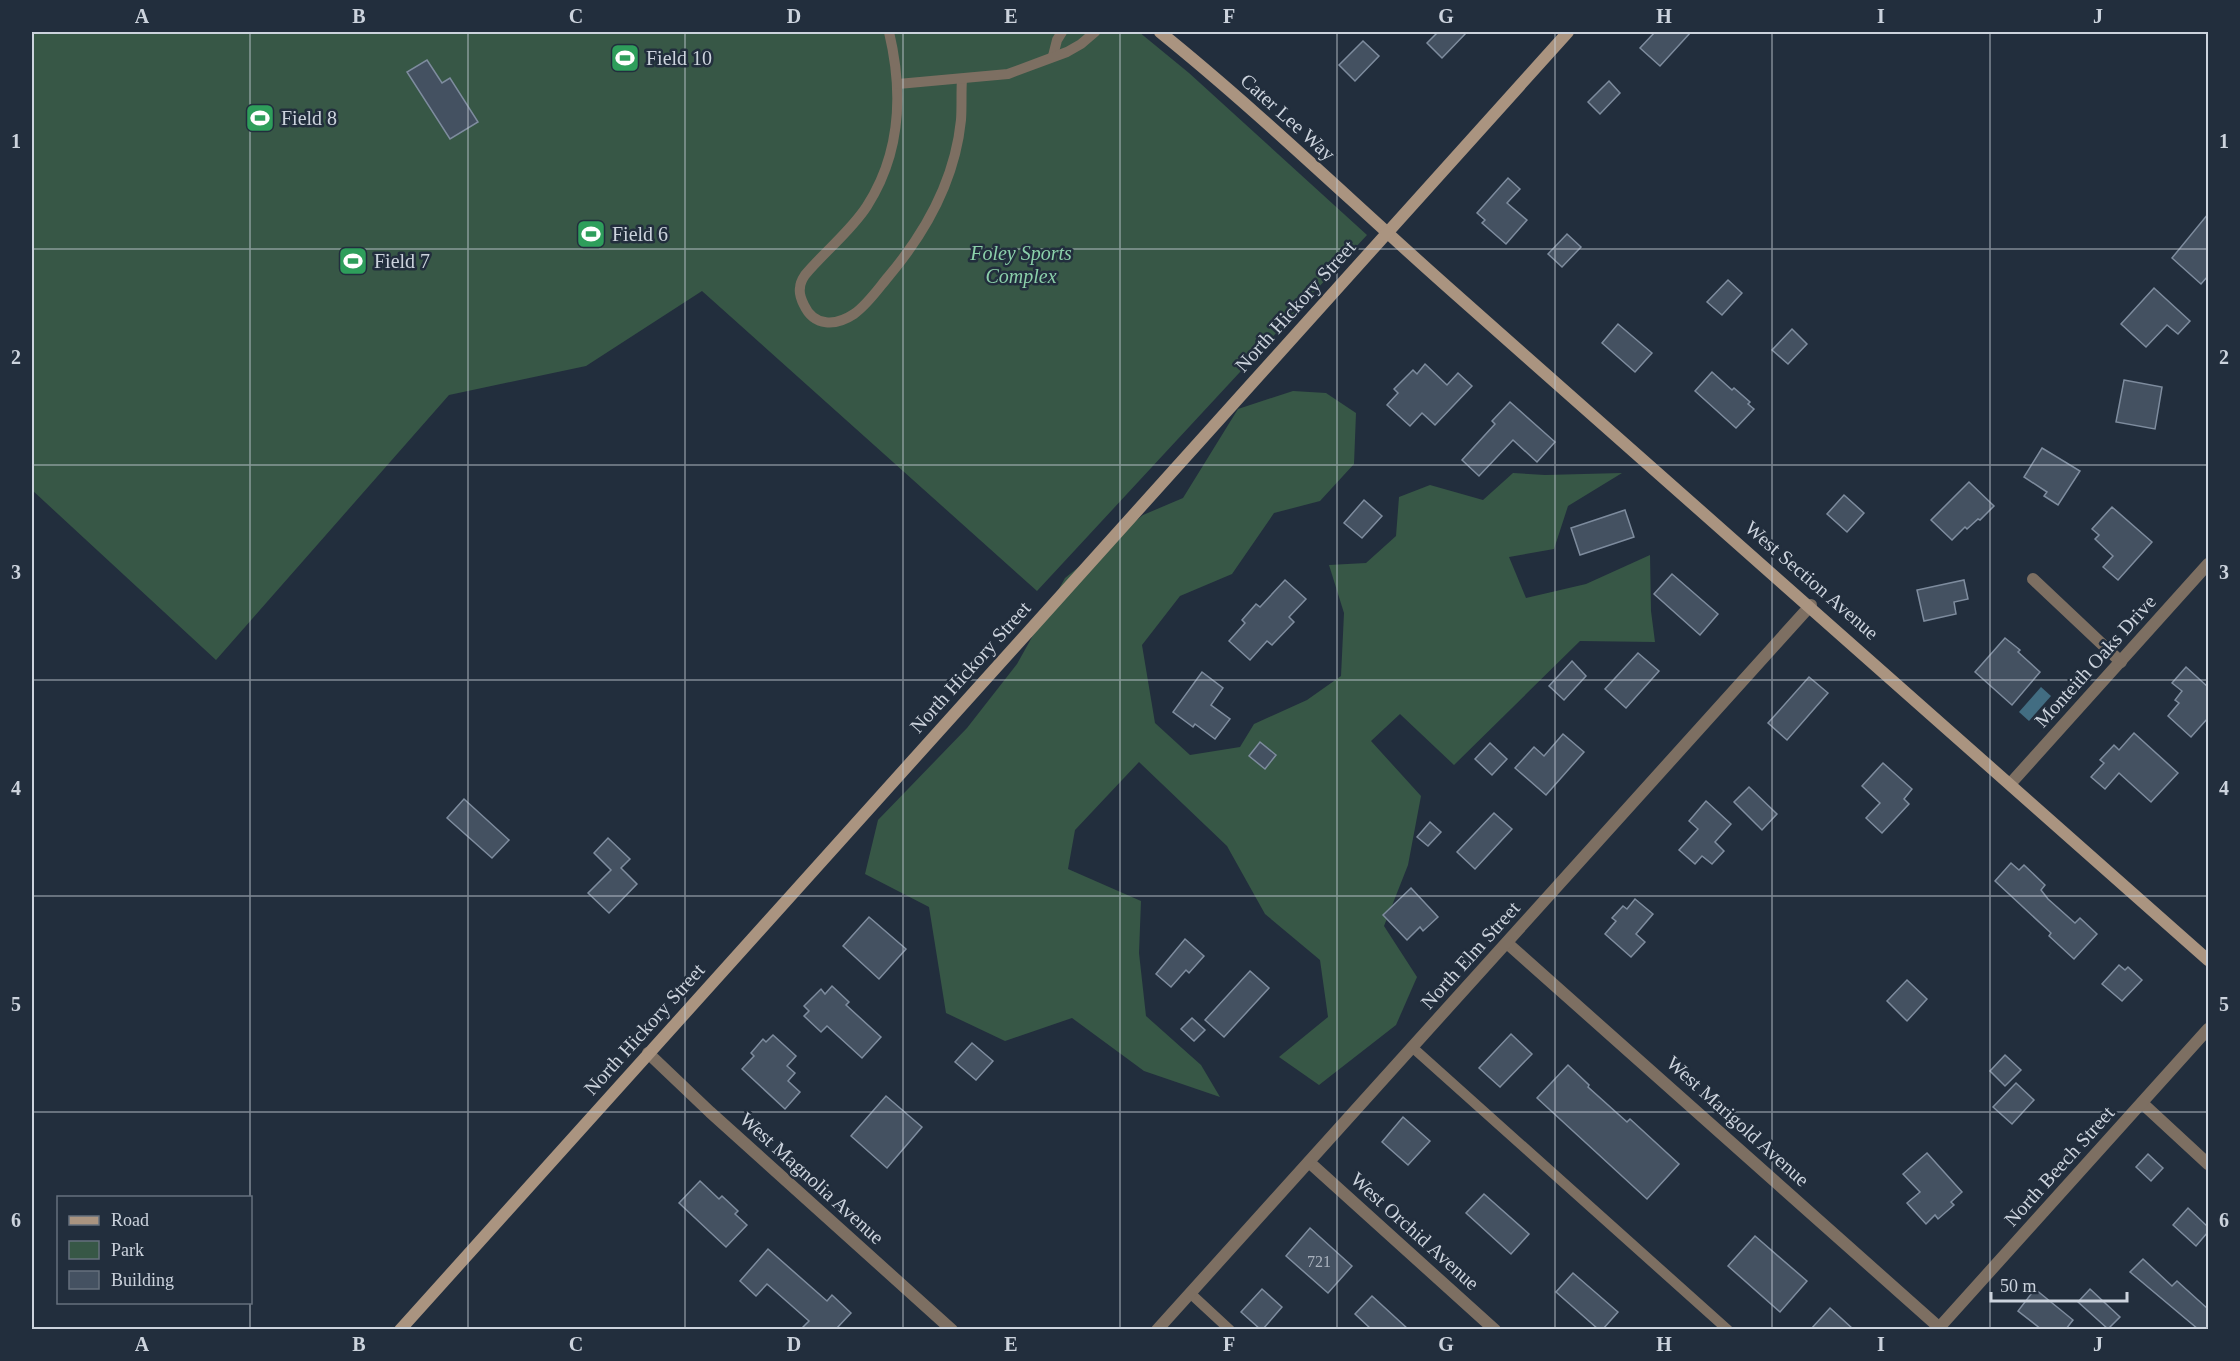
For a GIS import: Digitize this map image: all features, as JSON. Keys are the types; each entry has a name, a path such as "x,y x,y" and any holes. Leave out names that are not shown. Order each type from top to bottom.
{"street":[{"name":"Cater Lee Way","path":"1160,32 1202,65 1387,233"},
{"name":"North Hickory Street","path":"400,1329 1568,32"},
{"name":"West Section Avenue","path":"1387,233 1811,605 2208,960"},
{"name":"Monteith Oaks Drive","path":"2011,783 2208,564"},
{"path":"2033,579 2121,662"},
{"name":"North Elm Street","path":"1157,1329 1811,605"},
{"name":"West Marigold Avenue","path":"1507,943 1939,1329"},
{"name":"North Beech Street","path":"1939,1329 2208,1029"},
{"name":"West Magnolia Avenue","path":"648,1053 710,1112 952,1329"},
{"path":"2142,1102 2208,1164"},
{"name":"West Orchid Avenue","path":"1309,1161 1496,1329"}],"lane":[{"path":"889,32 896,59 898,105 888,162 866,207 805,275 800,288 802,302 808,315 822,322 839,322 856,312 903,260 921,235 935,209 955,153 961,121 962,79"},
{"path":"1053,56 1056,40 1062,32"},
{"path":"898,84 1008,74 1027,69 1081,44 1095,32"},
{"path":"1412,1047 1728,1329"},
{"path":"1190,1293 1230,1329"}],"green space":[{"name":"Foley Sports Complex","path":"32,32 1139,32 1189,73 1367,235 1037,591 702,291 586,366 449,395 216,660 32,490"},
{"path":"1293,391 1326,393 1356,413 1354,464 1320,501 1274,513 1232,574 1180,596 1142,645 1155,723 1190,755 1240,747 1254,724 1307,700 1341,676 1344,613 1329,565 1366,563 1396,536 1399,497 1430,485 1483,500 1513,473 1545,475 1622,473 1568,506 1554,549 1509,557 1526,598 1586,584 1650,555 1651,611 1655,642 1580,641 1454,765 1400,714 1371,741 1421,796 1408,865 1384,926 1417,977 1396,1025 1319,1085 1279,1057 1328,1017 1320,960 1265,914 1227,846 1139,762 1075,830 1068,869 1141,901 1139,953 1146,1016 1201,1065 1220,1097 1144,1071 1072,1018 1005,1041 946,1013 929,907 865,874 878,820 967,728 1017,664 1065,578 1143,515 1183,498 1238,409"}],"water":[{"path":"2041,687 2051,696 2029,721 2019,712"}],"building":[{"path":"1438,32 1467,32 1442,58 1427,43"},
{"path":"1655,32 1691,32 1660,66 1640,48"},
{"path":"1363,41 1379,56 1355,81 1339,65"},
{"path":"427,60 442,83 450,78 478,122 450,139 407,72"},
{"path":"1609,81 1620,93 1600,114 1588,102"},
{"path":"1508,178 1520,189 1507,203 1527,220 1506,244 1482,223 1485,220 1477,213"},
{"path":"2208,214 2208,276 2201,284 2172,258"},
{"path":"1567,234 1581,247 1562,267 1548,254"},
{"path":"1728,280 1742,293 1722,315 1707,302"},
{"path":"2154,288 2190,321 2178,334 2167,325 2146,347 2121,324"},
{"path":"1618,324 1652,353 1635,372 1602,343"},
{"path":"1792,329 1807,344 1788,364 1772,350"},
{"path":"1425,364 1447,385 1458,373 1472,386 1435,425 1422,413 1410,426 1387,405 1398,393 1394,389 1413,370 1417,374"},
{"path":"1712,372 1750,402 1748,404 1754,409 1736,428 1695,391"},
{"path":"2124,380 2162,387 2155,429 2116,422"},
{"path":"1510,402 1555,442 1537,462 1513,440 1479,476 1462,460 1495,424 1492,421"},
{"path":"2042,448 2080,471 2058,505 2044,496 2047,492 2024,477"},
{"path":"1969,482 1994,506 1980,520 1978,519 1967,529 1965,527 1952,540 1931,520"},
{"path":"1844,495 1864,513 1847,532 1827,514"},
{"path":"1364,500 1382,516 1362,538 1344,523"},
{"path":"2112,507 2152,542 2118,580 2103,567 2113,556 2095,539 2099,535 2092,529"},
{"path":"1625,510 1634,537 1580,555 1571,528"},
{"path":"1672,574 1718,614 1700,635 1654,594"},
{"path":"1285,580 1306,599 1289,617 1294,622 1272,645 1267,641 1250,660 1229,641 1245,623 1242,620 1256,604 1260,607"},
{"path":"1964,580 1968,599 1954,602 1956,614 1924,621 1917,590"},
{"path":"2005,638 2020,650 2018,652 2040,672 2012,705 1975,672"},
{"path":"1638,653 1659,671 1626,708 1605,689"},
{"path":"1572,661 1586,676 1564,700 1549,686"},
{"path":"2186,667 2208,687 2208,718 2191,737 2168,716 2179,703 2175,700 2182,691 2172,683"},
{"path":"1202,672 1223,688 1211,705 1230,719 1215,739 1195,724 1193,727 1173,712"},
{"path":"1809,677 1828,693 1787,740 1768,723"},
{"path":"2134,733 2178,773 2151,802 2119,773 2105,789 2091,777 2104,763 2100,760 2114,745 2119,750"},
{"path":"1563,734 1584,752 1546,795 1515,768 1534,747 1544,756"},
{"path":"1260,742 1276,755 1265,769 1249,756"},
{"path":"1490,743 1507,759 1492,775 1475,759"},
{"path":"1883,763 1912,789 1904,799 1909,804 1882,833 1866,818 1880,803 1862,786"},
{"path":"1749,787 1777,814 1762,830 1734,802"},
{"path":"464,799 509,840 492,858 447,818"},
{"path":"1706,801 1731,824 1715,842 1724,851 1712,864 1702,856 1695,864 1679,850 1698,829 1689,821"},
{"path":"1494,813 1512,829 1475,869 1457,852"},
{"path":"1430,822 1441,832 1428,846 1417,837"},
{"path":"608,838 630,859 621,868 637,884 609,913 588,893 611,870 594,853"},
{"path":"2011,863 2019,870 2024,865 2045,885 2041,890 2048,899 2075,923 2080,918 2097,934 2074,959 2049,936 2051,933 1995,881"},
{"path":"1411,888 1438,917 1423,931 1420,927 1407,940 1383,915"},
{"path":"1635,899 1653,914 1636,934 1645,942 1631,957 1605,934 1616,921 1612,918 1623,906 1627,909"},
{"path":"869,917 906,949 879,979 843,946"},
{"path":"1185,939 1204,956 1189,973 1186,970 1171,987 1156,974"},
{"path":"2119,965 2125,970 2128,967 2142,980 2122,1001 2102,984"},
{"path":"1250,971 1269,988 1224,1037 1205,1020"},
{"path":"1907,980 1927,999 1907,1021 1887,1001"},
{"path":"832,986 849,1002 846,1005 881,1037 862,1058 827,1026 821,1032 804,1016 809,1011 804,1006 821,989 825,994"},
{"path":"1192,1018 1205,1030 1194,1041 1181,1029"},
{"path":"1511,1034 1532,1054 1500,1087 1479,1068"},
{"path":"773,1035 796,1056 787,1066 795,1073 788,1081 800,1092 785,1109 742,1069 754,1056 751,1053 763,1039 766,1042"},
{"path":"972,1043 993,1061 976,1080 955,1062"},
{"path":"2005,1055 2021,1070 2005,1086 1990,1071"},
{"path":"1568,1065 1589,1085 1588,1087 1627,1122 1630,1119 1679,1164 1647,1199 1537,1098"},
{"path":"2016,1083 2034,1100 2012,1124 1993,1107"},
{"path":"886,1096 922,1127 887,1168 851,1136"},
{"path":"1403,1117 1430,1141 1408,1165 1382,1142"},
{"path":"1927,1153 1962,1192 1951,1202 1954,1205 1938,1219 1935,1215 1926,1224 1907,1203 1920,1192 1903,1174"},
{"path":"2148,1154 2163,1168 2151,1181 2136,1167"},
{"path":"700,1181 719,1199 722,1196 738,1211 735,1214 747,1225 726,1247 679,1203"},
{"path":"1484,1194 1529,1234 1511,1254 1466,1213"},
{"path":"2188,1208 2208,1227 2208,1232 2196,1246 2173,1225"},
{"path":"1310,1228 1352,1266 1328,1293 1286,1256"},
{"path":"1755,1236 1807,1281 1780,1312 1728,1266"},
{"path":"768,1249 827,1301 832,1295 851,1313 836,1329 801,1329 809,1321 767,1284 756,1296 740,1281"},
{"path":"2143,1259 2172,1286 2177,1281 2208,1309 2208,1329 2198,1329 2130,1272"},
{"path":"1573,1273 1618,1312 1603,1329 1598,1329 1556,1292"},
{"path":"1262,1289 1282,1307 1263,1329 1260,1329 1241,1312"},
{"path":"2035,1289 2073,1320 2066,1329 2041,1329 2018,1311"},
{"path":"2090,1289 2120,1317 2108,1329 2078,1302"},
{"path":"1372,1296 1408,1329 1371,1329 1355,1314"},
{"path":"1830,1308 1853,1329 1811,1329"}],"place":[{"name":"Field 10","path":"625,58"},
{"name":"Field 8","path":"260,118"},
{"name":"Field 6","path":"591,234"},
{"name":"Field 7","path":"353,261"}]}
